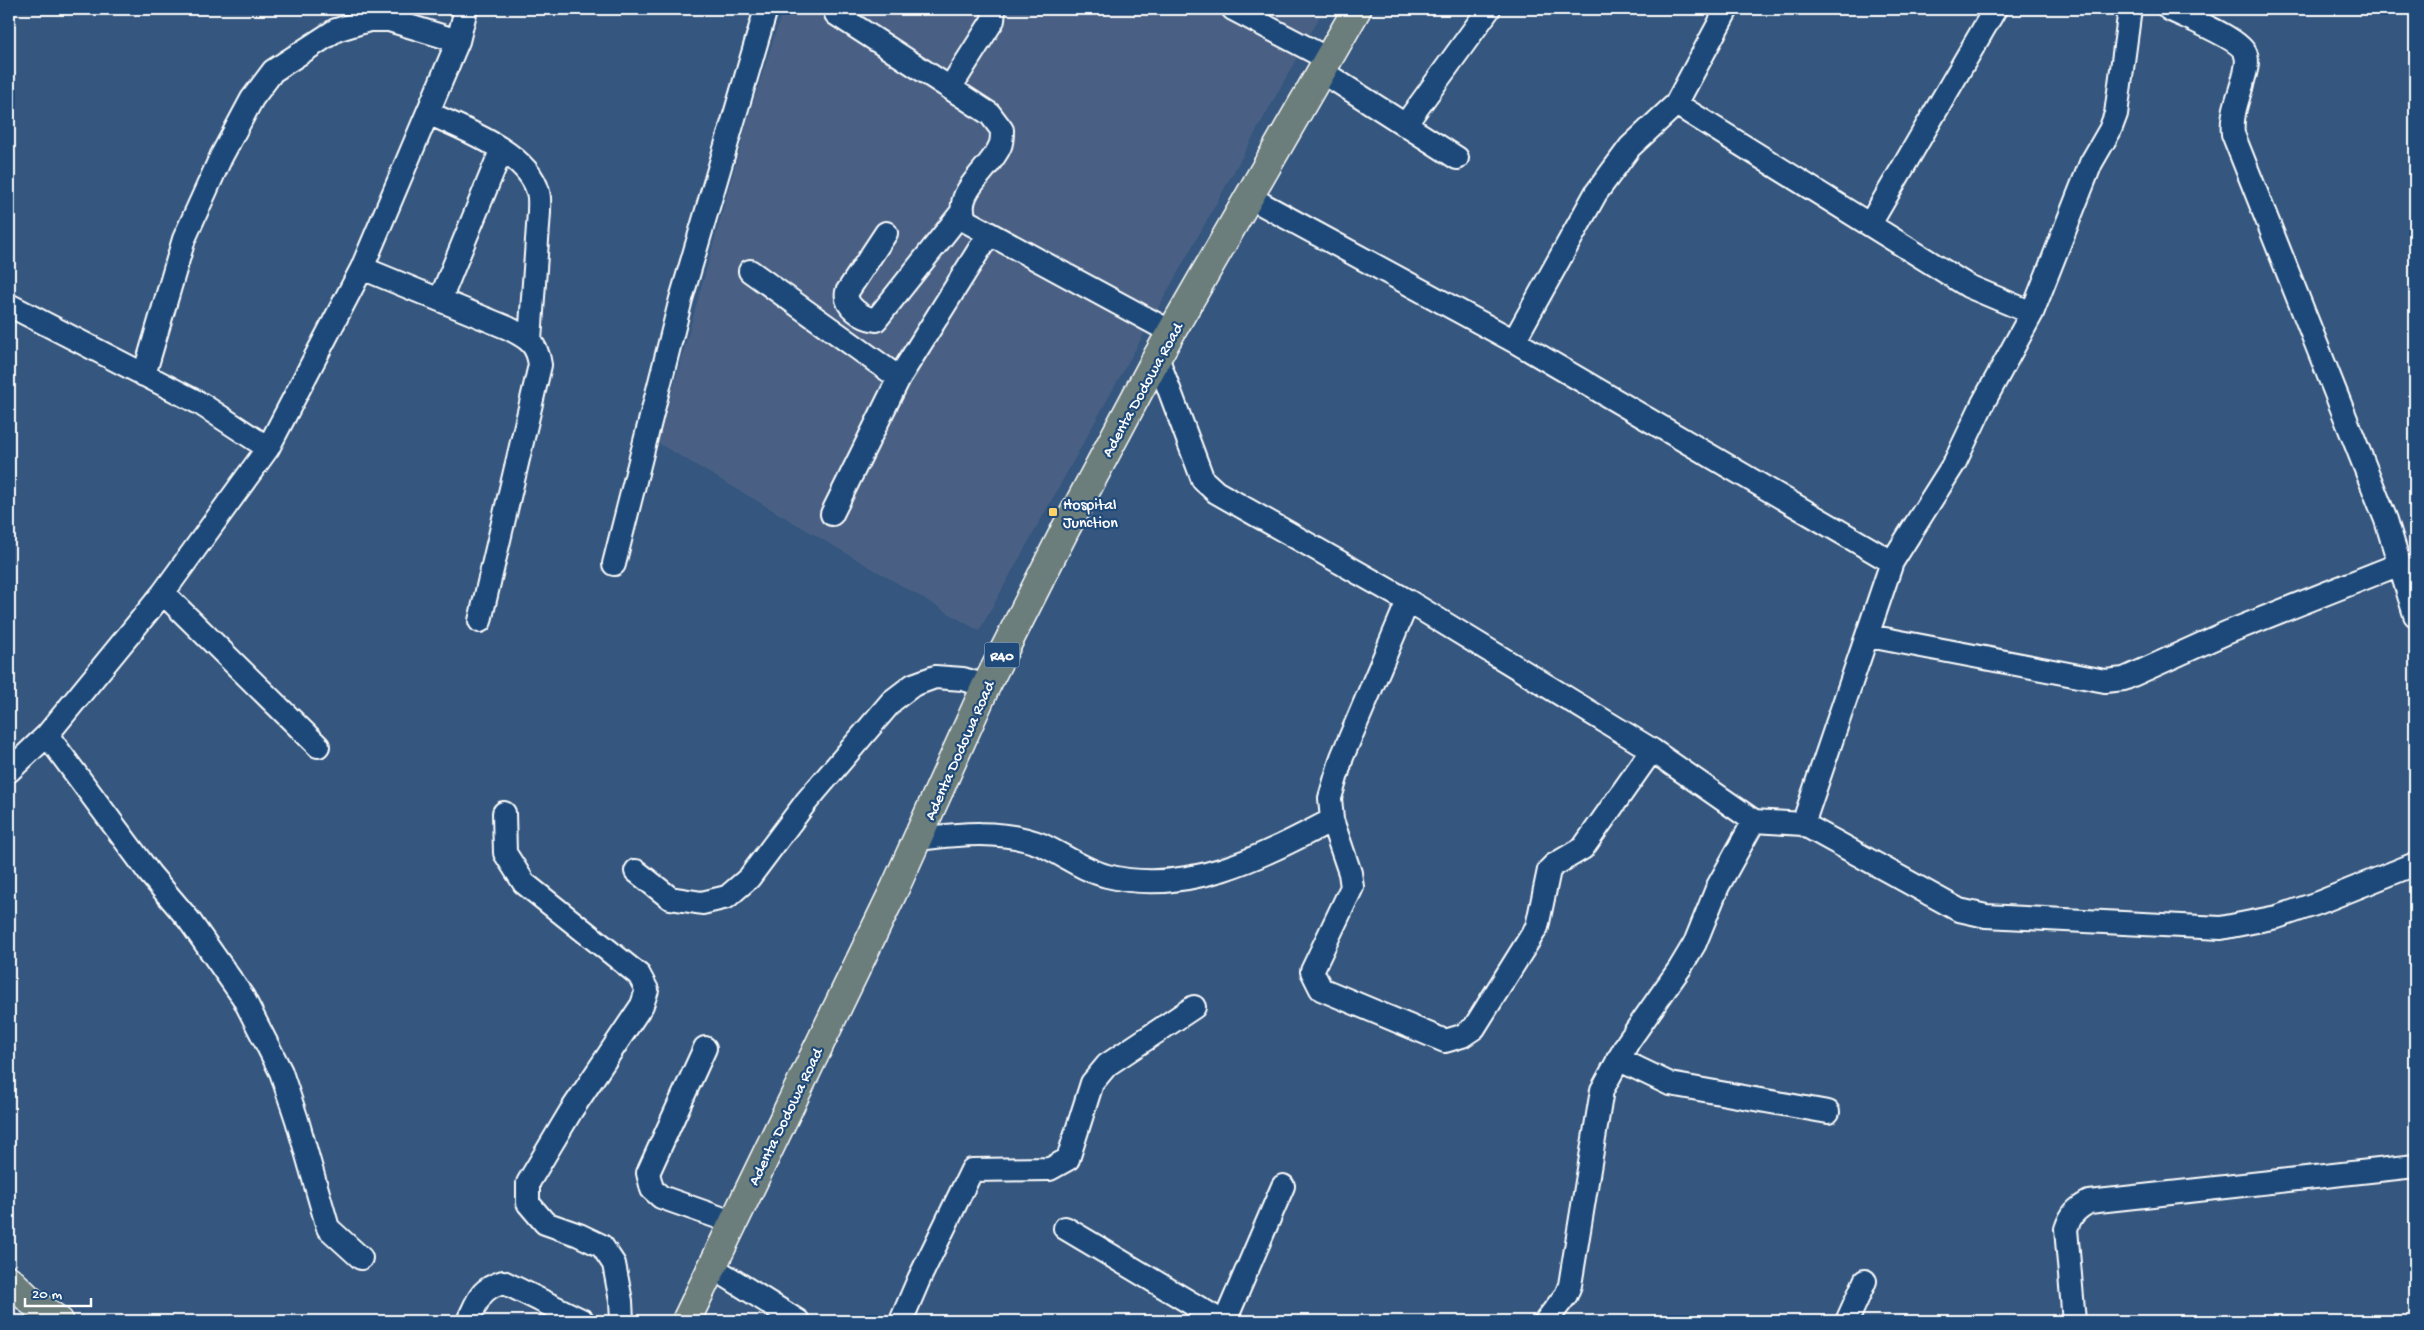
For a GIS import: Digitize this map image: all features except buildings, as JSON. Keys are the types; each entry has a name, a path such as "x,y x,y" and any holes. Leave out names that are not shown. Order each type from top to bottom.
{"main road":[{"name":"Adenta Dodowa Road","path":"686,1321 918,839 986,686 1100,462 1171,332 1357,9"},
{"path":"9,1280 30,1301 59,1321"}],"street":[{"path":"9,771 47,735 163,593 268,448 362,268 458,41 466,9"},
{"path":"614,564 682,299 766,9"},
{"path":"950,88 993,20 994,9"},
{"path":"1232,9 1325,65 1406,125 1457,158"},
{"path":"1406,125 1489,9"},
{"path":"1514,342 1596,193 1630,146 1676,104 1727,9"},
{"path":"1870,224 1995,9"},
{"path":"1803,824 1869,636 1892,562 1955,462 1983,403 2032,313 2091,163 2113,122 2130,9"},
{"path":"2169,9 2232,40 2242,47 2246,55 2247,65 2232,122 2233,134 2386,520 2415,615"},
{"path":"836,14 990,114 1002,130 1001,146 963,198 962,213 966,221 1171,332"},
{"path":"144,375 184,239 225,149 252,99 273,71 336,30 369,20 389,20 458,41"},
{"path":"1676,104 1968,286 2032,313"},
{"path":"428,113 490,141 531,176 538,193 539,212 530,340"},
{"path":"440,300 501,151"},
{"path":"1249,197 1514,342 1892,562"},
{"path":"886,233 847,292 846,299 849,305 869,319 876,320 962,213"},
{"path":"832,514 899,378 989,234"},
{"path":"362,268 508,328 530,340 538,352 540,365 480,621"},
{"path":"750,272 899,378"},
{"path":"9,305 201,404 268,448"},
{"path":"1157,357 1203,480 1233,503 1408,601 1652,750 1754,821 1803,824 1959,910 1986,916 2221,928 2277,917 2318,904 2415,864"},
{"path":"1869,636 2105,681 2115,680 2124,678 2234,630 2400,564"},
{"path":"163,593 318,746"},
{"path":"1408,601 1342,757 1330,798 1332,820 1350,873 1352,887 1312,970 1322,989 1446,1041 1462,1036 1474,1028 1537,926 1549,870 1583,848 1652,750"},
{"path":"636,871 670,898 702,903 727,897 749,878 806,802 892,701 913,685 935,677 963,679 986,686"},
{"path":"47,735 150,874 189,920 243,997 281,1072 328,1228 361,1258"},
{"path":"504,813 505,853 524,883 639,975 647,990 642,1005 571,1111 528,1183 528,1203 545,1223 580,1235 602,1246 614,1264 621,1301 622,1321"},
{"path":"918,839 960,834 998,835 1041,845 1104,875 1143,880 1186,880 1232,868 1273,851 1332,820"},
{"path":"1546,1321 1566,1295 1570,1285 1602,1090 1618,1059 1695,943 1718,886 1754,821"},
{"path":"901,1321 918,1279 972,1170 1050,1170 1068,1159 1092,1083 1107,1065 1194,1007"},
{"path":"705,1048 648,1174 652,1188 661,1197 732,1222"},
{"path":"1618,1059 1670,1084 1828,1112"},
{"path":"2074,1321 2066,1229 2070,1216 2076,1208 2090,1202 2415,1166"},
{"path":"1225,1321 1282,1186"},
{"path":"1065,1228 1221,1321"},
{"path":"712,1266 798,1321"},
{"path":"1847,1321 1865,1281"},
{"path":"468,1321 481,1294 489,1286 503,1282 583,1321"}],"shaded area":[{"path":"783,9 1324,9 979,631 658,443 749,116"}],"place":[{"name":"Hospital Junction","path":"1053,512"}]}
